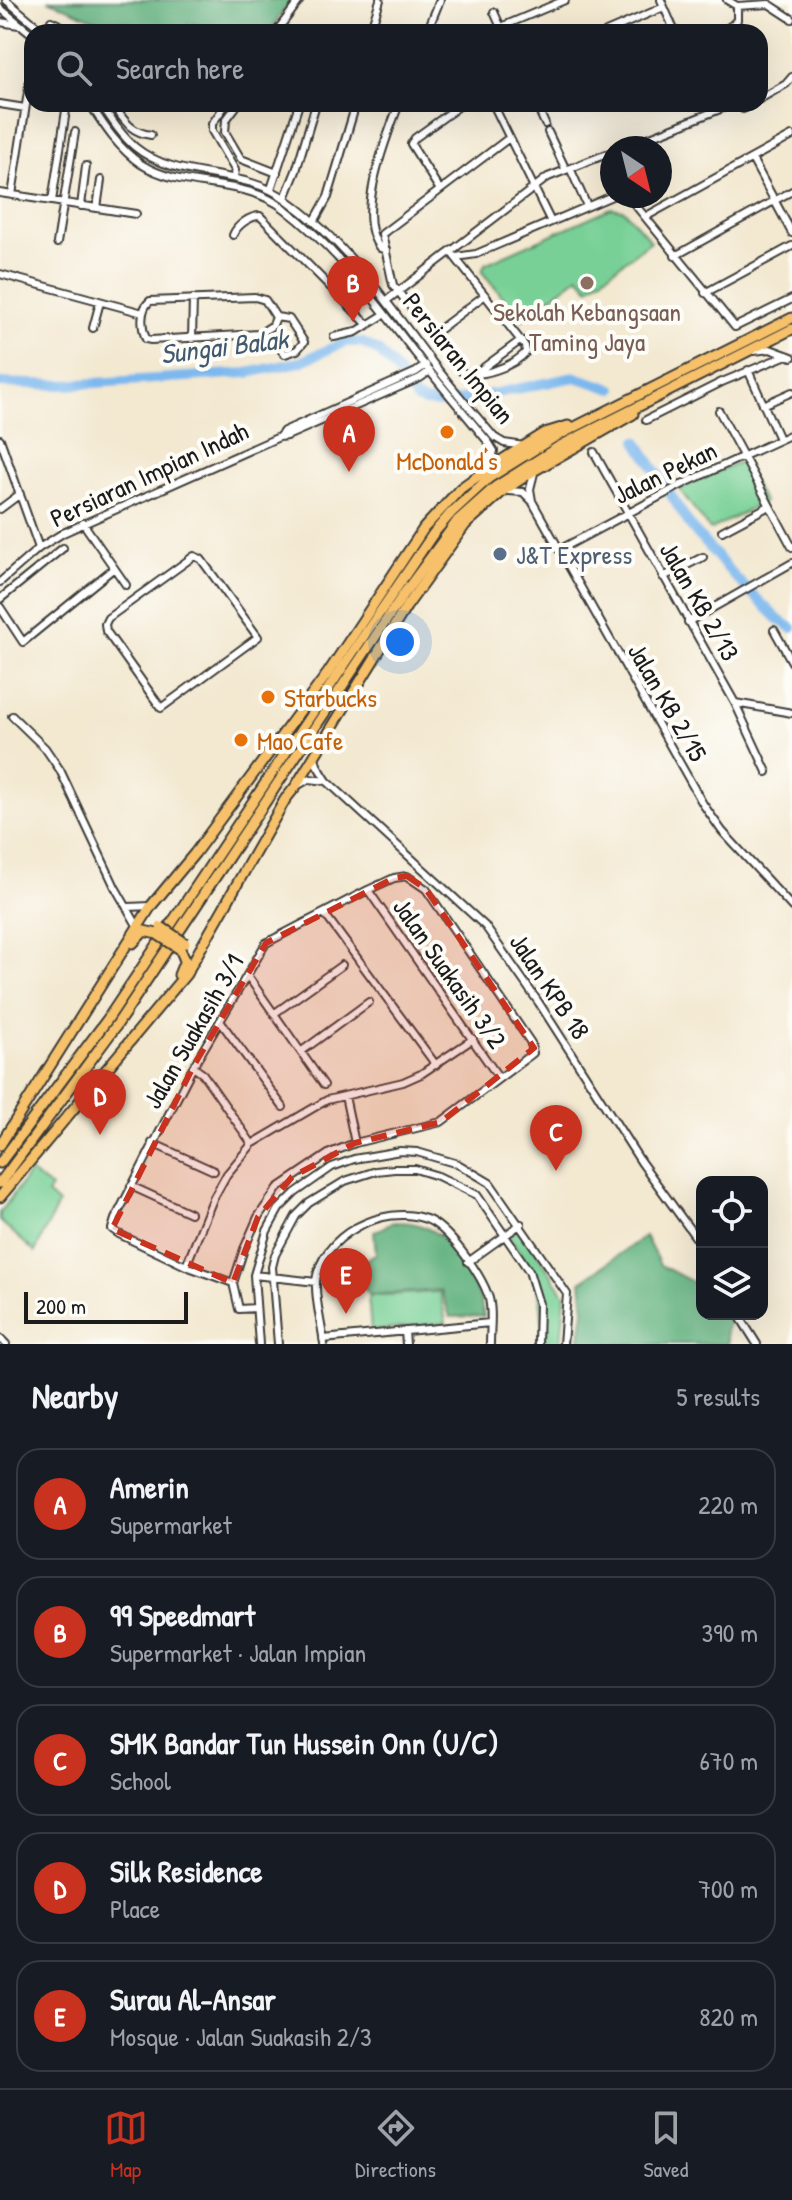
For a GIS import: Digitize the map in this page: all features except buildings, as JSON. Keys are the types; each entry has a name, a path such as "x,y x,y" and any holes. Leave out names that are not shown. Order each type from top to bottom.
{"highway":[{"path":"0,1163 107,1020 433,534 451,513 489,478 579,425 792,318"},
{"path":"0,1183 116,1026 442,540 475,503 558,447 792,329"},
{"path":"284,801 431,570 465,525 503,491 629,418 654,398"},
{"path":"0,1145 151,906 328,673 424,528 461,488 489,468 554,430 579,425"},
{"path":"0,1197 198,956 344,695 348,679"},
{"path":"159,931 154,913 177,874"},
{"path":"111,971 144,931 159,931 182,946 198,943 230,897"},
{"path":"154,1011 184,967 182,946"}],"street":[{"path":"6,0 34,24"},
{"path":"282,24 300,0"},
{"path":"372,24 380,0"},
{"path":"430,24 440,0"},
{"path":"515,24 565,0"},
{"path":"727,0 737,6 769,4 792,19"},
{"path":"622,24 663,4 672,24"},
{"path":"734,24 737,20 737,6"},
{"path":"0,8 22,26"},
{"path":"494,12 499,24"},
{"path":"51,21 57,24"},
{"path":"0,22 22,26"},
{"path":"768,94 792,77"},
{"path":"0,104 24,108"},
{"path":"12,195 24,112"},
{"path":"52,201 66,112"},
{"name":"Persiaran Impian","path":"95,112 128,153 158,173 232,186 271,200 308,229 431,366"},
{"name":"Persiaran Impian","path":"107,112 134,146 161,163 234,177 271,189 285,198 314,222 386,301 431,366 466,409 494,437 504,443 524,446"},
{"path":"119,112 130,128 151,135"},
{"path":"220,112 212,124 212,131 235,170 234,177"},
{"path":"232,112 226,120 225,132 241,159 277,173"},
{"path":"271,189 296,112"},
{"path":"285,198 314,112"},
{"path":"314,222 328,197 354,112"},
{"path":"386,250 380,248 374,236 370,198 396,112"},
{"path":"440,190 411,144 451,112"},
{"path":"497,112 551,222"},
{"path":"539,112 545,124"},
{"path":"653,136 713,112"},
{"path":"57,243 75,132"},
{"path":"548,132 587,206"},
{"path":"645,217 792,136"},
{"path":"453,254 521,340 526,352 521,358 474,375 463,373 393,285 382,234 509,138"},
{"path":"386,301 453,254 548,177 600,157"},
{"path":"752,159 792,233"},
{"path":"81,206 86,166"},
{"path":"97,208 101,180"},
{"path":"675,256 792,191"},
{"path":"0,193 136,214"},
{"path":"260,216 271,200"},
{"path":"453,254 476,254 600,201"},
{"path":"638,208 735,327 792,299"},
{"path":"233,235 235,228 254,216 260,216 368,325"},
{"path":"705,293 792,246"},
{"path":"465,270 476,254"},
{"path":"0,274 143,313"},
{"path":"367,292 386,301"},
{"path":"432,335 485,295"},
{"path":"272,340 285,354 297,350 304,342 289,319 276,317 265,300 255,297 150,301 143,313 146,339 259,334 273,325 276,317"},
{"path":"192,339 193,299"},
{"path":"386,301 390,321"},
{"path":"93,328 100,302"},
{"path":"334,337 356,332 385,314"},
{"path":"474,375 521,340"},
{"path":"746,352 770,349 790,356"},
{"path":"646,420 748,370 790,356"},
{"name":"Persiaran Impian Indah","path":"0,582 39,548 83,523 418,375 431,366"},
{"path":"748,370 779,439"},
{"path":"763,405 792,392"},
{"name":"Persiaran Impian","path":"466,409 494,451 489,468"},
{"path":"719,411 792,547"},
{"name":"Jalan Pekan","path":"559,550 685,483 792,434"},
{"path":"1,444 39,548"},
{"name":"Jalan KB 2/13","path":"594,452 735,703 767,772"},
{"path":"532,501 530,489 535,470"},
{"path":"503,491 523,492 532,501"},
{"path":"0,509 20,494"},
{"name":"Jalan KB 2/15","path":"532,501 703,804 722,831 792,907"},
{"path":"722,531 769,506"},
{"path":"83,523 126,585"},
{"path":"0,599 63,548"},
{"path":"194,556 201,559 258,637 207,679 161,708 106,631 105,624 108,618 194,556"},
{"path":"663,577 703,557"},
{"path":"688,622 792,563"},
{"path":"0,607 23,642 114,568"},
{"path":"774,630 792,662"},
{"path":"735,703 792,713"},
{"path":"12,716 53,759 115,887 138,927"},
{"name":"Jalan KPB 18","path":"315,755 327,781 485,926 539,1003 641,1162 696,1238"},
{"path":"296,786 309,779 327,781"},
{"name":"Jalan Suakasih 3/1","path":"186,1266 112,1229 152,1143 247,975 266,943 368,890 401,876 414,879 426,889 534,1048 529,1057 441,1122 355,1143 330,1153 278,1188 258,1217 233,1283"},
{"name":"Jalan Suakasih 3/2","path":"368,890 499,1078"},
{"path":"128,907 151,906"},
{"path":"324,913 436,1065"},
{"path":"275,1013 342,965"},
{"path":"247,975 324,1085"},
{"path":"302,1051 369,1002"},
{"path":"220,1021 283,1107"},
{"path":"256,1308 239,1309 233,1283 186,1266 213,1199 227,1174 252,1144 298,1114 327,1100 403,1082 436,1065 473,1039"},
{"path":"193,1067 203,1074 252,1144"},
{"path":"345,1096 355,1143"},
{"path":"152,1143 214,1171"},
{"path":"259,1344 254,1275 267,1231 279,1209 295,1193 332,1167 376,1154 417,1152 470,1170 490,1183 567,1294 563,1344"},
{"path":"278,1344 272,1276 275,1255 302,1210 345,1181 376,1171 415,1169 461,1185 477,1195 506,1235 529,1271 539,1304 538,1344"},
{"path":"131,1186 190,1213"},
{"path":"490,1323 323,1342 316,1282 326,1255 338,1239 383,1218 425,1218 439,1227 468,1262 489,1297 490,1323 490,1344"},
{"path":"468,1262 521,1224"},
{"path":"254,1275 316,1282"},
{"path":"742,1320 757,1344"},
{"path":"405,1331 406,1344"},
{"path":"0,1338 6,1344"}],"highlighted area":[{"path":"407,876 426,889 534,1048 441,1122 355,1143 292,1177 258,1217 233,1283 112,1229 193,1067 266,943 394,878"}],"green space":[{"path":"48,0 291,0 274,24 104,24"},
{"path":"611,208 624,210 651,241 589,288 579,276 522,320 482,272 485,264"},
{"path":"741,461 764,502 710,530 679,489"},
{"path":"30,1172 51,1188 47,1194 58,1204 35,1252 0,1221 0,1213"},
{"path":"393,1222 419,1225 444,1239 470,1275 484,1316 450,1317 441,1290 368,1295 359,1263 376,1254 374,1232"},
{"path":"520,1228 565,1295 561,1344 542,1344 537,1286 508,1236"},
{"path":"645,1236 660,1265 696,1284 696,1320 729,1320 726,1331 728,1344 579,1344 584,1310 581,1282"},
{"path":"440,1292 446,1323 371,1331 368,1296"}],"waterway":[{"name":"Sungai Balak","path":"0,383 64,385 247,373 300,362 345,342 361,342 378,351 416,399 425,402 444,403 575,377 613,389"},
{"path":"637,441 691,527 735,577 779,620 792,628"}],"place":[{"name":"Sekolah Kebangsaan Taming Jaya","path":"587,283"},
{"name":"99 Speedmart","path":"353,322"},
{"name":"McDonald's","path":"447,432"},
{"name":"Amerin","path":"349,472"},
{"name":"J&T Express","path":"500,554"},
{"name":"Starbucks","path":"268,697"},
{"name":"Mao Cafe","path":"241,740"},
{"name":"Silk Residence","path":"100,1135"},
{"name":"SMK Bandar Tun Hussein Onn (U/C)","path":"556,1171"},
{"name":"Surau Al-Ansar","path":"346,1314"}]}
